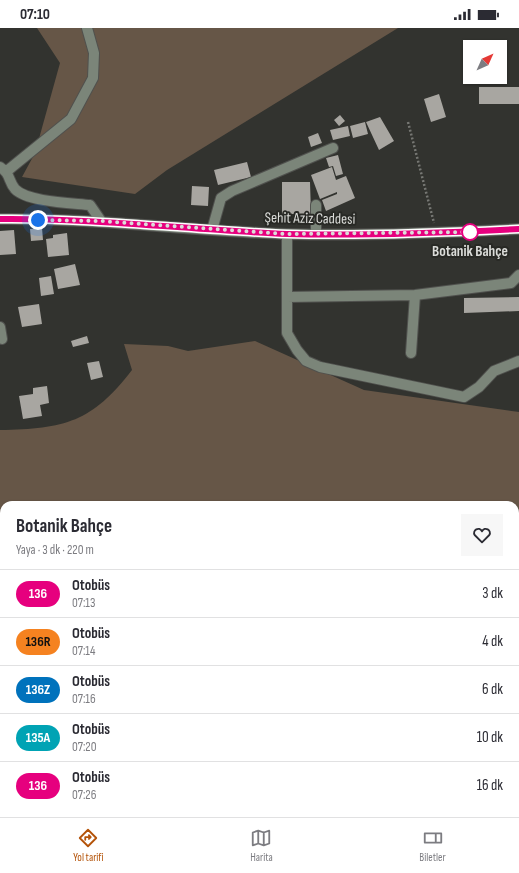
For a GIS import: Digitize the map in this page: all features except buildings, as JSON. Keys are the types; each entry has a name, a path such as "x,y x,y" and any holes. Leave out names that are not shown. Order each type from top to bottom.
{"street":[{"path":"87,28 94,53 93,78 71,119 4,169 15,189 29,197 90,205 101,221"},
{"path":"212,230 222,198 232,191 333,148"},
{"path":"316,205 316,234"},
{"name":"Şehit Aziz Caddesi","path":"0,219 101,221 212,230 287,234 436,234 519,229"},
{"path":"287,234 287,333 297,350 306,361 320,367 464,397 479,387 494,371 519,361"},
{"path":"287,297 415,295 512,283 519,275"},
{"path":"411,353 415,295"},
{"path":"0,327 2,339"}],"path":[{"path":"408,122 436,234"}],"shaded area":[{"path":"37,28 398,28 167,170 135,194 22,177 35,153 60,63"},
{"path":"255,341 364,390 519,412 519,501 0,501 0,430 42,428 75,419 90,412 118,387 132,370 124,344 168,346 188,351"}],"bus line":[{"name":"136","path":"0,219 101,221 212,230 287,234 436,234 519,229"}],"place":[{"name":"Botanik Bahçe","path":"470,232"}],"route":[{"path":"38,220 101,221 212,230 287,234 436,234 470,232"}]}
